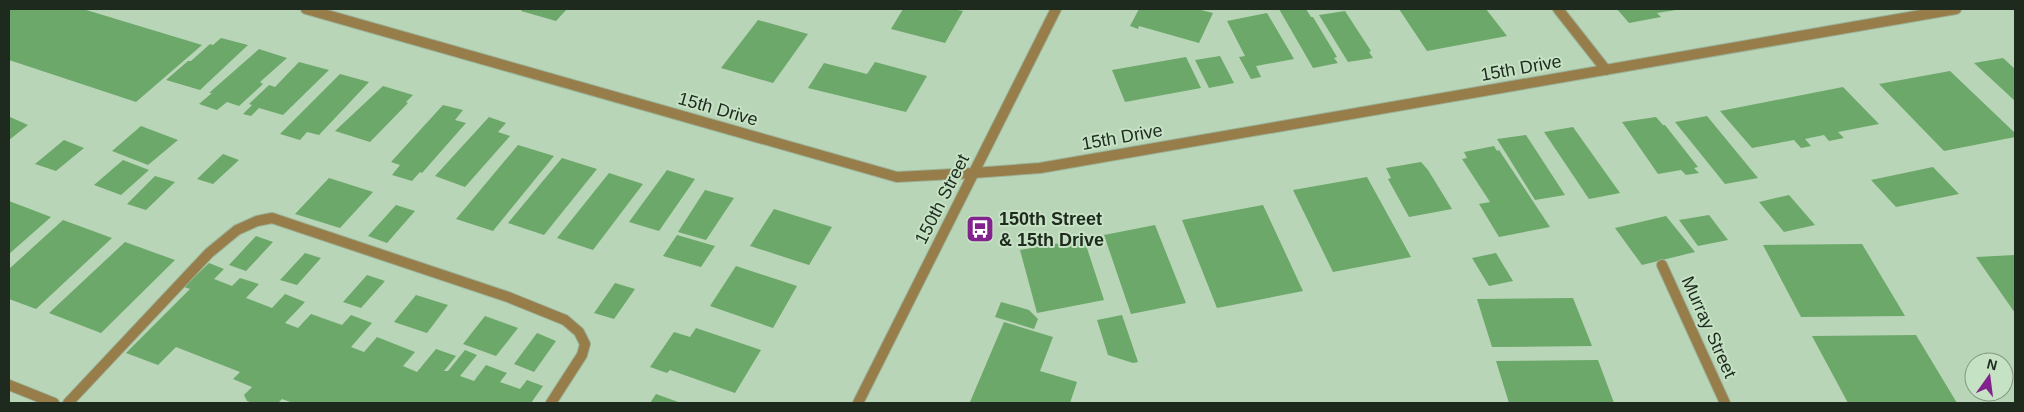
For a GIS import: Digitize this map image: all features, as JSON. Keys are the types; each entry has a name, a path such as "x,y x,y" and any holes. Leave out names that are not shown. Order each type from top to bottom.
{"street":[{"name":"15th Drive","path":"306,9 897,177 1040,168 1956,9"},
{"name":"150th Street","path":"858,403 1056,9"},
{"path":"1558,9 1606,70"},
{"path":"68,403 209,253 237,230 257,221 272,218 508,297 565,320 579,332 585,344 582,355 550,403"},
{"name":"Murray Street","path":"1662,265 1725,403"},
{"path":"9,385 54,403"}],"building":[{"path":"9,9 83,9 202,45 136,102 9,60"},
{"path":"523,9 567,9 556,21 521,11"},
{"path":"903,9 952,9 963,11 945,43 891,29"},
{"path":"1139,9 1197,9 1213,13 1199,43 1139,26 1138,29 1130,26"},
{"path":"1279,9 1306,9 1311,17 1313,17 1337,57 1334,58 1338,63 1313,68"},
{"path":"1399,9 1486,9 1507,36 1427,51"},
{"path":"1617,9 1676,10 1657,13 1661,17 1629,23"},
{"path":"1345,11 1371,51 1369,52 1373,58 1348,62 1319,15"},
{"path":"1267,13 1294,59 1256,66 1261,77 1251,79 1239,57 1245,56 1227,21"},
{"path":"758,20 808,34 773,83 721,68"},
{"path":"221,38 248,45 200,90 166,80 210,44 213,45"},
{"path":"259,49 287,58 260,82 263,84 239,106 227,102 217,110 199,104 212,93 209,93"},
{"path":"1220,56 1234,83 1209,88 1195,60"},
{"path":"1186,57 1201,88 1125,102 1112,70"},
{"path":"2003,58 2015,69 2015,101 1974,63"},
{"path":"299,62 329,70 283,115 259,108 251,116 243,114 252,105 249,104 269,85 275,87"},
{"path":"875,62 927,76 906,112 808,88 824,63 867,74"},
{"path":"1950,71 2015,133 2015,137 1944,151 1879,84"},
{"path":"340,74 369,82 319,135 307,132 300,140 280,134"},
{"path":"383,86 413,95 406,102 408,103 370,142 335,131"},
{"path":"1843,87 1879,124 1838,132 1844,138 1829,141 1824,135 1805,139 1811,146 1801,148 1794,140 1752,148 1720,111"},
{"path":"443,105 463,110 455,120 466,123 422,173 420,172 412,181 392,175 400,165 391,162"},
{"path":"1707,116 1758,178 1725,184 1675,122"},
{"path":"489,117 506,123 498,132 510,136 465,187 435,176"},
{"path":"1656,117 1665,125 1698,167 1694,168 1699,173 1686,175 1681,170 1658,174 1622,122"},
{"path":"9,118 28,125 9,140"},
{"path":"141,126 178,140 148,165 112,151"},
{"path":"1573,127 1620,193 1589,199 1544,132"},
{"path":"1526,135 1565,195 1535,200 1497,139"},
{"path":"64,140 84,148 56,171 35,164"},
{"path":"518,145 554,156 493,231 456,219"},
{"path":"1494,146 1497,151 1499,150 1550,227 1499,237 1479,204 1490,202 1462,159 1467,158 1464,152"},
{"path":"223,154 239,160 213,184 197,179"},
{"path":"562,158 597,169 544,235 508,223"},
{"path":"123,160 149,170 121,195 94,185"},
{"path":"1421,162 1452,209 1409,217 1388,179 1391,178 1386,168"},
{"path":"1933,167 1959,194 1896,207 1871,180"},
{"path":"667,170 695,179 659,231 629,222"},
{"path":"609,173 643,184 593,250 557,238"},
{"path":"155,176 175,182 146,210 127,204"},
{"path":"1367,177 1411,257 1333,272 1293,190"},
{"path":"329,178 373,192 340,228 295,214"},
{"path":"705,190 734,198 706,240 678,232"},
{"path":"1789,195 1815,225 1784,232 1759,202"},
{"path":"9,201 51,217 9,254"},
{"path":"396,205 415,211 387,243 368,236"},
{"path":"1263,205 1303,291 1217,308 1182,220"},
{"path":"774,209 832,227 809,265 750,246"},
{"path":"1709,215 1728,240 1698,246 1679,220"},
{"path":"1666,216 1695,252 1642,265 1615,228"},
{"path":"63,220 112,238 36,309 9,299 9,269"},
{"path":"1155,225 1186,303 1131,314 1104,235"},
{"path":"677,235 715,246 701,267 663,256"},
{"path":"256,236 273,242 246,271 229,265"},
{"path":"1084,239 1104,300 1037,313 1020,250"},
{"path":"125,242 175,260 101,333 49,313"},
{"path":"1862,244 1905,316 1801,317 1763,245"},
{"path":"305,253 321,258 297,285 280,280"},
{"path":"1496,253 1513,281 1489,286 1472,258"},
{"path":"2015,255 2015,313 1976,257"},
{"path":"209,263 224,269 214,279 232,286 240,278 259,284 246,298 272,308 285,294 305,302 285,323 298,328 311,314 342,325 351,315 372,323 351,347 364,352 377,337 415,352 403,366 417,372 436,349 456,356 444,371 448,371 465,350 477,355 460,376 474,381 486,365 507,373 500,382 520,389 527,380 543,386 531,403 293,403 282,399 278,403 253,403 247,401 244,395 252,387 233,379 240,372 176,347 158,365 126,353 190,289 184,287"},
{"path":"736,266 797,286 773,328 710,306"},
{"path":"367,275 385,281 361,308 343,302"},
{"path":"615,283 635,289 614,319 594,313"},
{"path":"416,295 448,305 427,333 394,322"},
{"path":"1573,298 1592,346 1492,347 1477,299"},
{"path":"1001,302 1029,310 1038,319 1034,329 995,317"},
{"path":"1122,315 1138,362 1133,363 1108,355 1097,320"},
{"path":"485,316 518,328 496,356 463,344"},
{"path":"1004,322 1053,337 1040,371 1077,382 1070,403 970,402"},
{"path":"696,328 761,350 735,393 670,370 667,373 650,367 674,332 690,337"},
{"path":"537,333 556,341 534,372 514,364"},
{"path":"1916,335 1957,403 1848,403 1812,336"},
{"path":"1598,360 1614,403 1509,403 1496,361"},
{"path":"656,394 681,403 650,403"}],"place":[{"name":"150th Street & 15th Drive","path":"980,229"}]}
